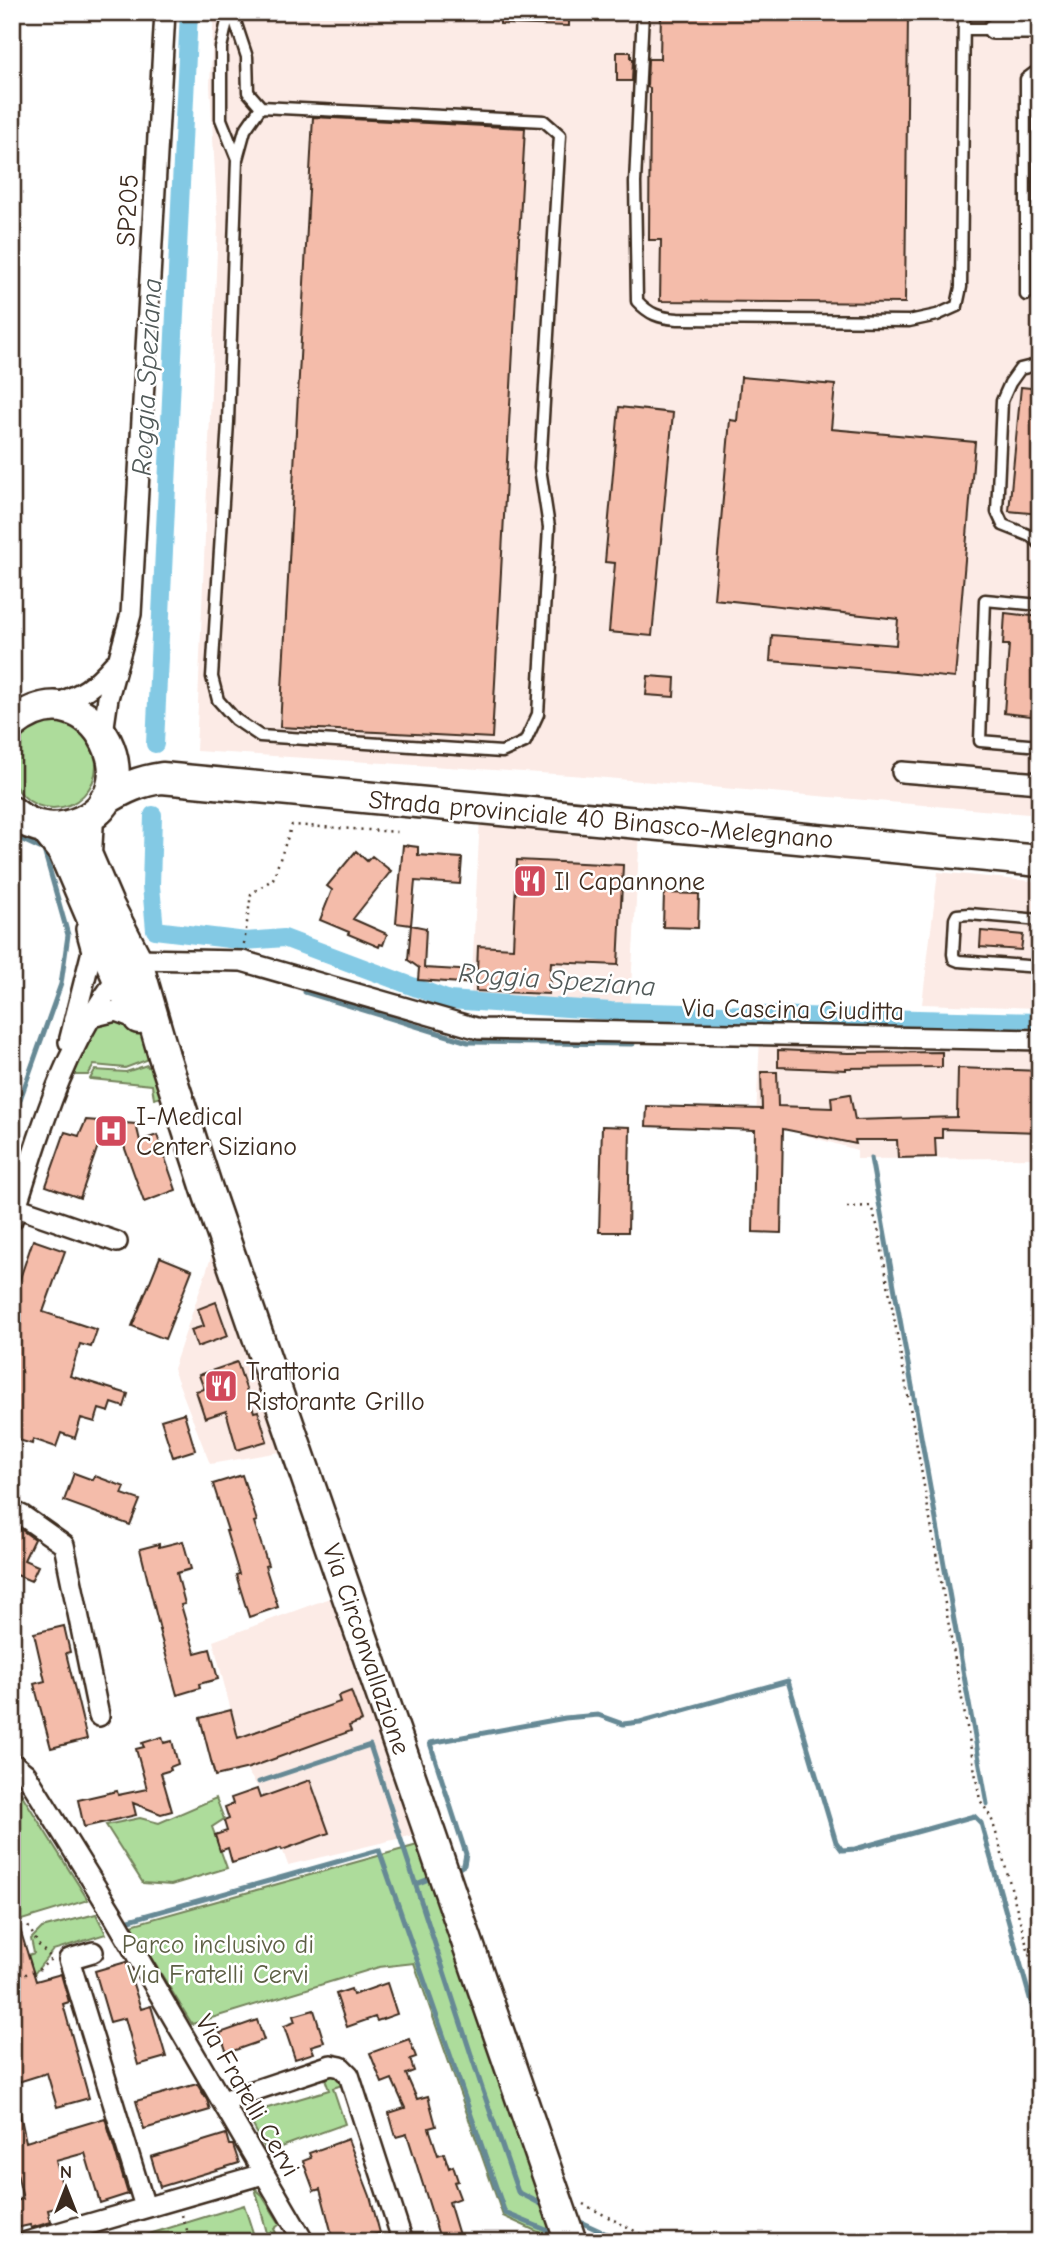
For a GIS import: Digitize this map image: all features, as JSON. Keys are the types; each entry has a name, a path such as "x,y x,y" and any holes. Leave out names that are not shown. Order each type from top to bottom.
{"main road":[{"path":"12,724 29,712 47,708"},
{"name":"Strada provinciale 40 Binasco-Melegnano","path":"47,708 79,712 92,721 121,760 162,778"},
{"path":"78,861 97,809 112,784 114,767 108,742"},
{"name":"Strada provinciale 40 Binasco-Melegnano","path":"45,828 75,825 123,789 141,781 162,778 1040,861"},
{"path":"12,812 29,823 45,828 64,852 78,861 164,1056"},
{"path":"127,969 140,1020 164,1056"},
{"name":"Via Circonvallazione","path":"164,1056 208,1192 571,2242"}],"street":[{"name":"SP205","path":"108,742 108,698 131,614 164,12"},
{"path":"992,29 1040,29"},
{"path":"47,708 81,695 117,660"},
{"path":"902,772 1040,783"},
{"path":"78,861 71,883 92,950 60,1077 14,1213 117,1242"},
{"name":"Via Cascina Giuditta","path":"127,969 242,961 479,1029 1040,1040"},
{"path":"60,1077 91,1017 127,969"},
{"path":"91,1017 116,1011 140,1020"},
{"path":"12,1511 64,1545 99,1716"},
{"name":"Via Fratelli Cervi","path":"12,1763 26,1774 37,1791 223,2101 304,2242"},
{"path":"93,1952 69,1959 145,2207"},
{"path":"223,2101 331,2065 341,2067 349,2075 403,2242"},
{"path":"27,2242 263,2174"}],"lane":[{"path":"231,12 247,57 248,92 261,107 544,121 560,135 540,468 549,527 538,714 525,742 502,752 260,736 235,719 218,700 212,677 228,422 237,159 245,130 261,107"},
{"path":"231,12 221,48 221,120 237,159"},
{"path":"643,12 635,183 637,301 645,310 659,317 677,319 909,321 937,315 957,306 961,287 964,12"},
{"path":"964,29 992,29"},
{"path":"1026,295 1026,79 1034,73 1040,73"},
{"path":"1040,363 1020,369 1002,401 997,512 1003,524 1033,537 1040,544"},
{"path":"1040,605 985,600 980,741 1040,746"},
{"path":"1040,920 957,915 953,954 954,959 960,961 1040,967"}],"path":[{"path":"243,949 251,894 273,878 292,825 398,832"},
{"path":"847,1207 871,1206 878,1228 980,1800 991,1817 997,1836 1040,1994"},
{"path":"12,1979 40,1969 52,1958 40,1947 28,1926"},
{"path":"552,2188 656,2242"},
{"path":"177,2198 191,2242"}],"shaded area":[{"path":"214,12 1040,12 1040,815 571,775 196,751 218,226 210,85"},
{"path":"480,817 640,833 630,1003 471,995"},
{"path":"938,872 1040,882 1040,1008 922,1004"},
{"path":"760,1038 1040,1046 1040,1158 857,1159 857,1150 801,1134 799,1122 756,1118"},
{"path":"217,1240 286,1451 210,1464 173,1369"},
{"path":"338,1595 418,1834 288,1865 261,1792 246,1769 213,1641"}],"green space":[{"path":"45,722 61,722 84,734 93,748 96,765 93,782 84,796 61,808 45,808 29,801 17,789 10,773 10,757 17,741 29,729"},
{"path":"101,1019 133,1023 142,1035 152,1058 125,1068 94,1065 88,1075 74,1075 89,1033"},
{"path":"154,1065 165,1096 154,1099 152,1085 90,1079 95,1070 126,1072"},
{"path":"12,1779 88,1900 12,1923"},
{"path":"216,1798 224,1819 212,1827 227,1868 171,1885 143,1883 106,1825 140,1818 159,1823"},
{"name":"Parco inclusivo di Via Fratelli Cervi","path":"421,1844 553,2239 503,2216 414,1963 379,1967 192,2024 131,1925"},
{"path":"96,1914 106,1934 53,1950 34,1974 12,1961 34,1953 31,1939 42,1928"},
{"path":"338,2075 345,2084 333,2088 345,2124 267,2152 247,2114 329,2090 324,2076"},
{"path":"255,2188 280,2224 274,2229 281,2242 273,2242 270,2232 267,2233"},
{"path":"244,2205 254,2236 238,2242 123,2242"}],"building":[{"path":"500,12 569,12 569,26 500,24"},
{"path":"661,12 908,12 905,303 660,301 661,240 649,240 650,88 647,87 648,59 660,59"},
{"path":"617,52 631,52 632,81 617,81"},
{"path":"313,117 525,128 492,738 280,727"},
{"path":"741,377 835,385 831,429 975,442 955,678 770,661 772,635 896,645 898,619 714,599 730,420 737,421"},
{"path":"1021,387 1040,389 1040,514 1009,511"},
{"path":"619,407 673,413 652,636 609,632 615,563 605,562"},
{"path":"1005,613 1040,617 1040,717 1004,713 1009,645 1003,645"},
{"path":"648,676 675,678 674,697 646,695"},
{"path":"403,845 418,847 418,855 462,858 460,884 415,881 411,925 396,923"},
{"path":"356,851 367,861 372,856 391,871 353,919 387,934 383,945 380,944 379,947 320,920 332,890 327,886"},
{"path":"517,860 623,865 618,965 551,962 549,994 476,991 476,984 418,980 419,968 408,960 411,925 426,928 424,968 477,971 478,946 513,948"},
{"path":"664,893 699,894 698,928 663,927"},
{"path":"981,931 1023,935 1021,950 980,947"},
{"path":"778,1050 848,1053 942,1052 942,1067 846,1070 778,1067"},
{"path":"958,1068 1040,1071 1040,1132 942,1129 942,1138 935,1138 936,1157 898,1158 897,1140 855,1140 856,1144 783,1129 781,1233 753,1232 755,1130 646,1126 647,1106 762,1109 761,1072 777,1072 778,1106 832,1108 831,1097 850,1094 855,1120 957,1117"},
{"path":"86,1120 136,1124 140,1141 157,1135 176,1190 144,1202 124,1146 99,1143 80,1198 46,1186 65,1132 79,1136"},
{"path":"602,1126 630,1127 628,1232 599,1232"},
{"path":"33,1240 65,1251 43,1312 97,1330 91,1347 80,1344 70,1376 128,1394 124,1407 112,1403 109,1412 99,1409 95,1422 81,1418 75,1438 61,1433 56,1447 33,1439 32,1444 12,1438 12,1302"},
{"path":"160,1257 192,1270 165,1339 132,1326"},
{"path":"216,1302 228,1336 197,1347 191,1330 204,1326 198,1309"},
{"path":"237,1362 254,1412 258,1411 267,1441 237,1450 226,1411 205,1418 196,1391 204,1389 199,1375"},
{"path":"184,1413 195,1450 173,1457 161,1420"},
{"path":"74,1473 93,1480 95,1476 125,1487 122,1494 140,1500 130,1525 64,1501"},
{"path":"242,1475 257,1521 254,1522 278,1607 249,1617 236,1575 239,1574 228,1531 213,1484"},
{"path":"19,1528 34,1539 24,1560 38,1566 31,1581 17,1575 12,1586 12,1544"},
{"path":"183,1541 191,1569 177,1573 185,1604 181,1605 195,1653 210,1649 218,1679 199,1684 200,1688 177,1695 140,1549"},
{"path":"64,1626 70,1652 66,1653 87,1739 51,1748 34,1684 45,1681 34,1633"},
{"path":"351,1691 362,1721 349,1726 351,1731 249,1768 215,1776 200,1718 231,1710 238,1738 340,1702 338,1696"},
{"path":"162,1737 164,1743 172,1741 178,1764 161,1773 172,1811 161,1814 133,1803 136,1815 84,1827 78,1800 117,1791 118,1795 147,1789 136,1749 144,1747 142,1743"},
{"path":"310,1780 329,1833 282,1850 281,1848 232,1863 228,1848 220,1851 215,1835 227,1831 224,1821 229,1819 225,1807 233,1804 231,1798 257,1789 260,1798"},
{"path":"12,1916 16,1916 36,1981 61,1974 69,2002 63,2004 89,2098 57,2107 47,2073 15,2083 12,2074"},
{"path":"126,1962 141,2009 151,2006 166,2057 138,2065 125,2018 110,2022 95,1971"},
{"path":"387,1983 397,2014 377,2021 375,2017 347,2027 336,1994 351,1989 353,1995"},
{"path":"314,2010 324,2042 311,2046 314,2053 295,2059 284,2026 295,2022 293,2016"},
{"path":"257,2020 264,2040 227,2053 220,2033"},
{"path":"409,2039 416,2057 410,2059 414,2071 406,2074 417,2099 428,2096 436,2126 429,2128 438,2155 444,2153 449,2168 453,2166 458,2181 454,2182 460,2198 449,2202 461,2242 441,2242 407,2134 396,2137 389,2113 405,2108 392,2079 382,2083 370,2053"},
{"path":"197,2084 210,2110 144,2129 136,2101"},
{"path":"18,2104 26,2142 105,2118 128,2194 100,2203 85,2153 56,2161 67,2205 48,2210 51,2222 31,2228 30,2225 12,2229 12,2202 23,2199 12,2152 12,2105"},
{"path":"226,2134 239,2163 160,2187 151,2157"},
{"path":"348,2139 370,2196 380,2233 350,2242 334,2242 320,2189 314,2191 303,2161 311,2158 309,2153"}],"waterway":[{"name":"Roggia Speziana","path":"155,744 189,12"},
{"name":"Roggia Speziana","path":"153,815 151,886 155,930 246,941 284,938 449,1000 611,1011 1040,1022"},
{"path":"12,835 44,850 68,935 61,984 12,1122"},
{"path":"305,992 468,1042 633,1044"},
{"name":"Roggia Speziana","path":"853,1015 853,1026"},
{"path":"871,1158 987,1804"},
{"path":"456,1870 464,1865 466,1854 430,1743 565,1718 598,1715 623,1724 640,1722 788,1681 836,1842 842,1850 855,1849 974,1816 981,1823 1040,2034"},
{"path":"259,1782 370,1745 518,2192 543,2205"},
{"path":"126,1921 379,1850 505,2213 551,2232"},
{"path":"416,1884 429,1879"},
{"path":"576,2220 624,2242"}],"place":[{"name":"Il Capannone","path":"530,881"},
{"name":"I-Medical Center Siziano","path":"111,1131"},
{"name":"Trattoria Ristorante Grillo","path":"221,1386"}]}
